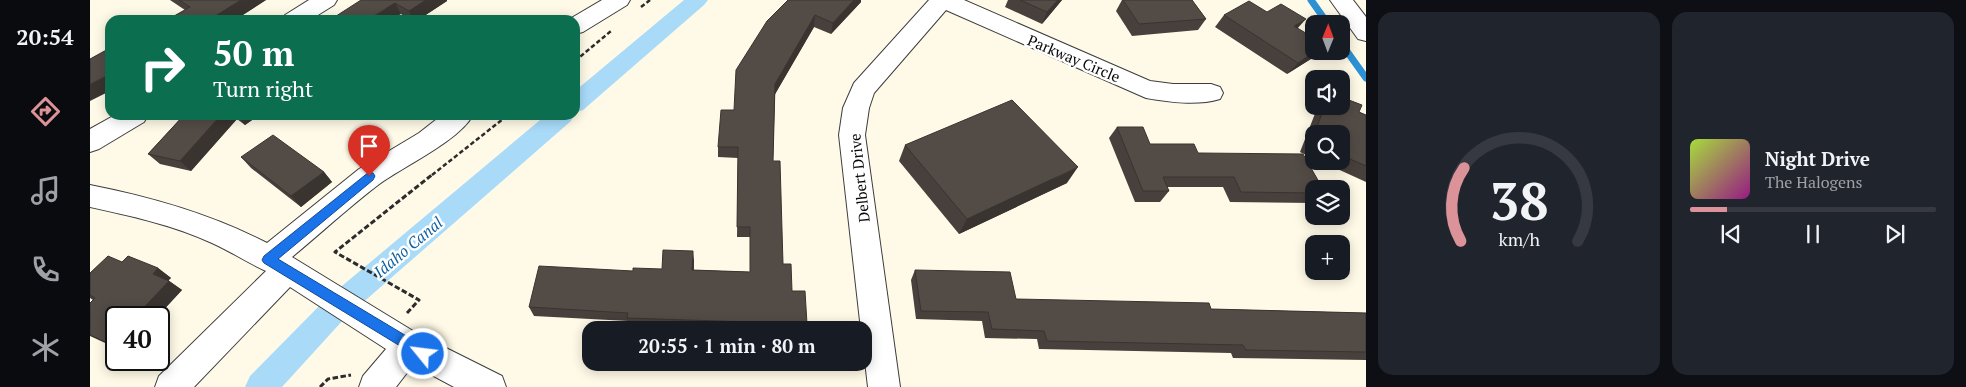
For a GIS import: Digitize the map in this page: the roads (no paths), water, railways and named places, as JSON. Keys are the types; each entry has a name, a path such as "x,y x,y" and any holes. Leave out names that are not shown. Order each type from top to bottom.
{"street":[{"path":"301,15 326,0"},
{"path":"580,23 619,0"},
{"name":"Parkway Circle","path":"943,0 1146,89 1173,93 1211,93"},
{"name":"Delbert Drive","path":"884,387 852,135 856,108 863,89 943,0"},
{"path":"1341,0 1366,34"},
{"path":"90,142 127,120"},
{"path":"171,387 278,265 369,176 428,140 454,120"},
{"path":"90,196 135,205 222,234 314,286 409,346 490,387"},
{"path":"364,381 409,346"}],"waterway":[{"name":"Idaho Canal","path":"580,100 697,0"},
{"path":"1311,0 1322,15"},
{"path":"1350,56 1366,78"},
{"name":"Idaho Canal","path":"261,387 334,310 556,120"}]}
